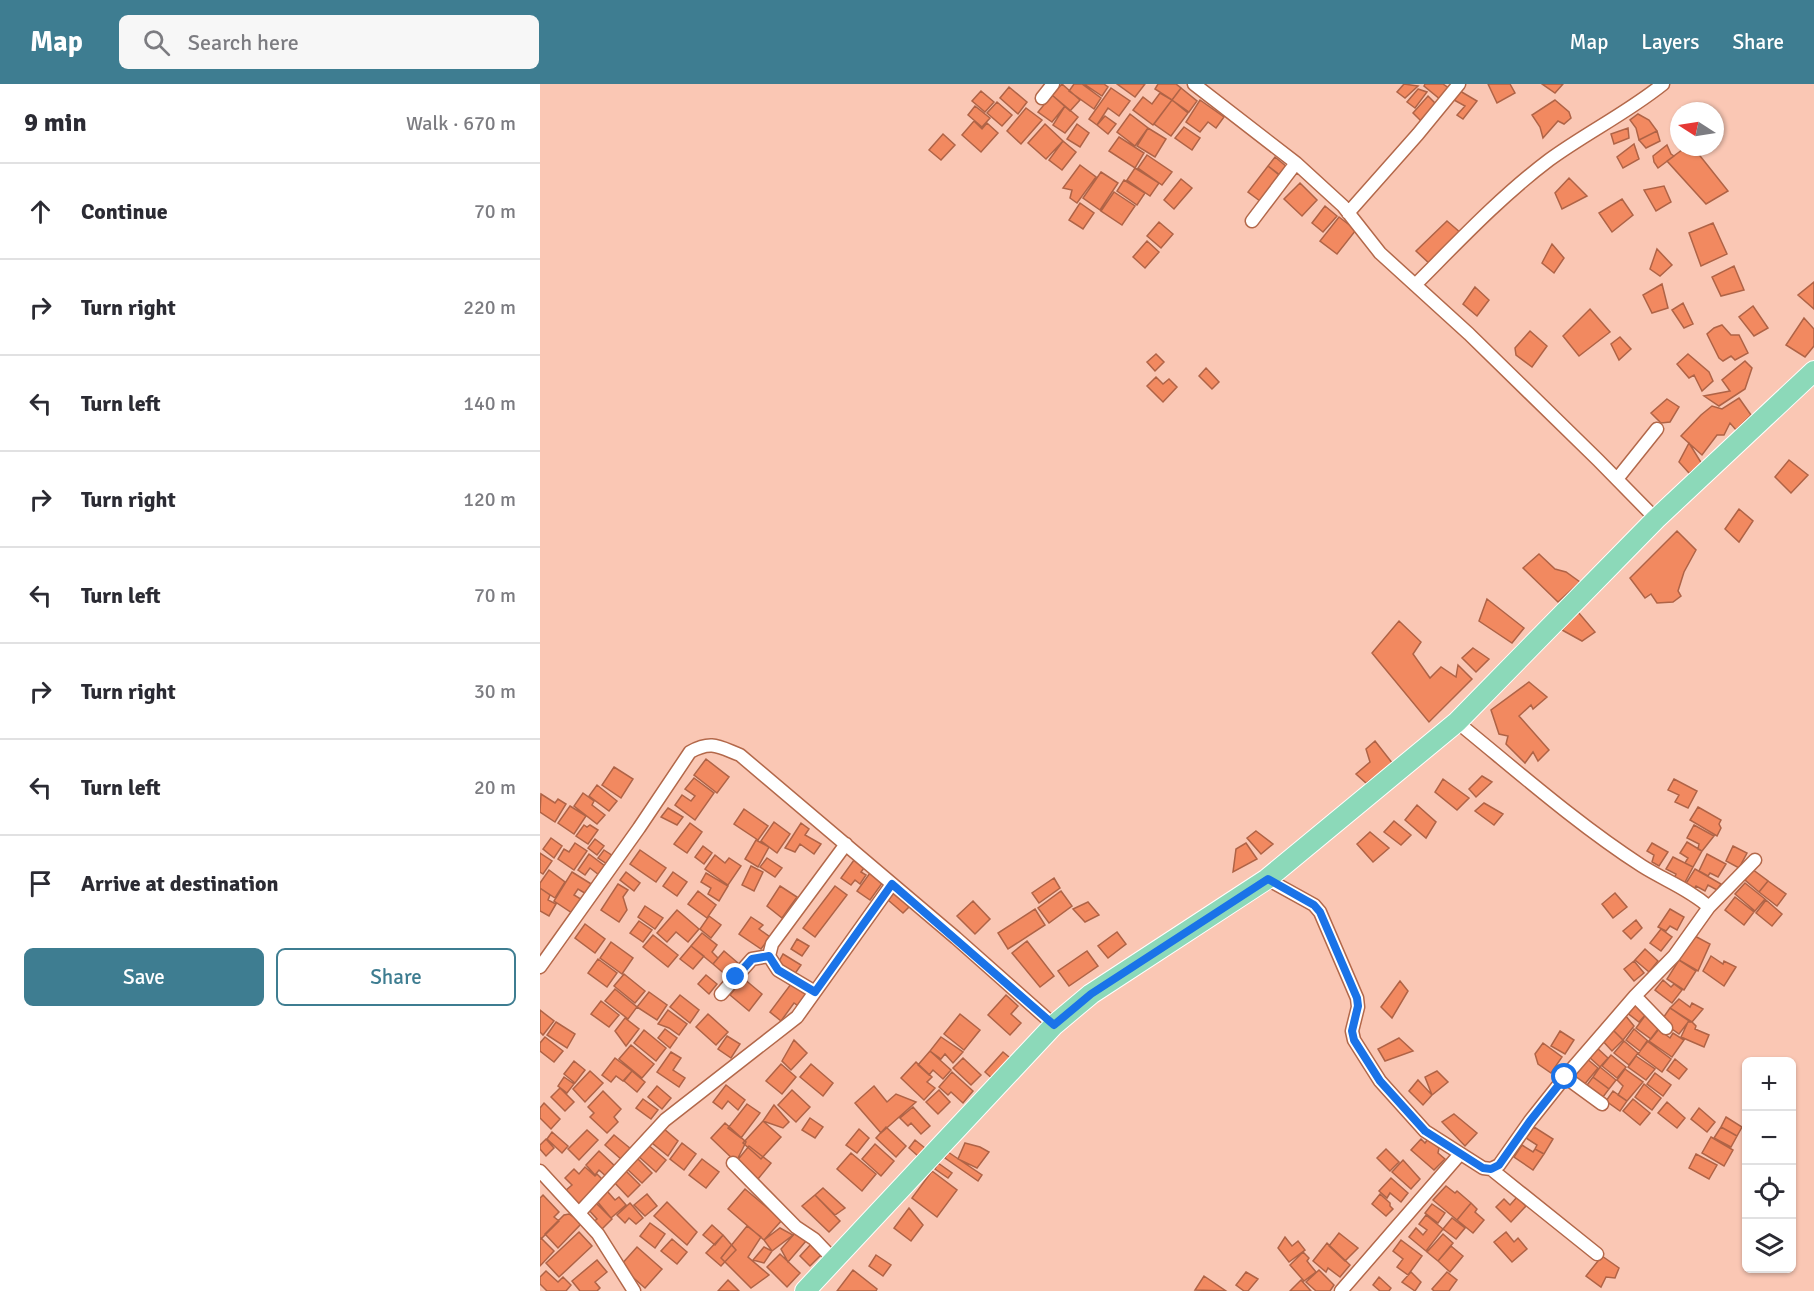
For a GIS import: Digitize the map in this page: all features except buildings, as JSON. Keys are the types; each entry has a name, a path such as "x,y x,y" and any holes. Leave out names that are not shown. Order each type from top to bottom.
{"main road":[{"path":"805,1291 1054,1025 1091,994 1268,879 1457,722 1656,519 1814,371"}],"street":[{"path":"1042,98 1053,84"},
{"path":"1194,84 1296,163 1348,213 1380,253 1469,334 1656,519"},
{"path":"1348,213 1459,84"},
{"path":"1415,285 1485,214 1550,160 1637,105 1663,84"},
{"path":"1252,221 1296,163"},
{"path":"1617,479 1657,429"},
{"path":"1457,722 1575,817 1642,866 1698,897 1708,907"},
{"path":"540,966 639,828 690,752 703,745 712,744 740,755 1054,1025"},
{"path":"815,992 778,970 769,956 772,944 846,844"},
{"path":"1491,1169 1499,1165 1565,1077 1635,996 1674,957 1708,907 1755,860"},
{"path":"1268,879 1314,905 1320,912 1357,998 1358,1006 1352,1031 1354,1040 1380,1081 1425,1131 1483,1168 1491,1169 1597,1254"},
{"path":"579,1213 665,1120 797,1017 892,884"},
{"path":"721,994 752,959 769,956"},
{"path":"1635,996 1666,1028"},
{"path":"1565,1077 1602,1104"},
{"path":"1341,1291 1460,1154"},
{"path":"732,1162 796,1227 814,1239 834,1260"},
{"path":"540,1171 598,1234 634,1291"}],"route":[{"path":"736,977 752,959 769,956 778,970 815,992 892,884 1054,1025 1091,994 1268,879 1314,905 1320,912 1357,998 1358,1006 1352,1031 1354,1040 1380,1081 1425,1131 1472,1162 1483,1168 1491,1169 1499,1165 1565,1077"}]}
